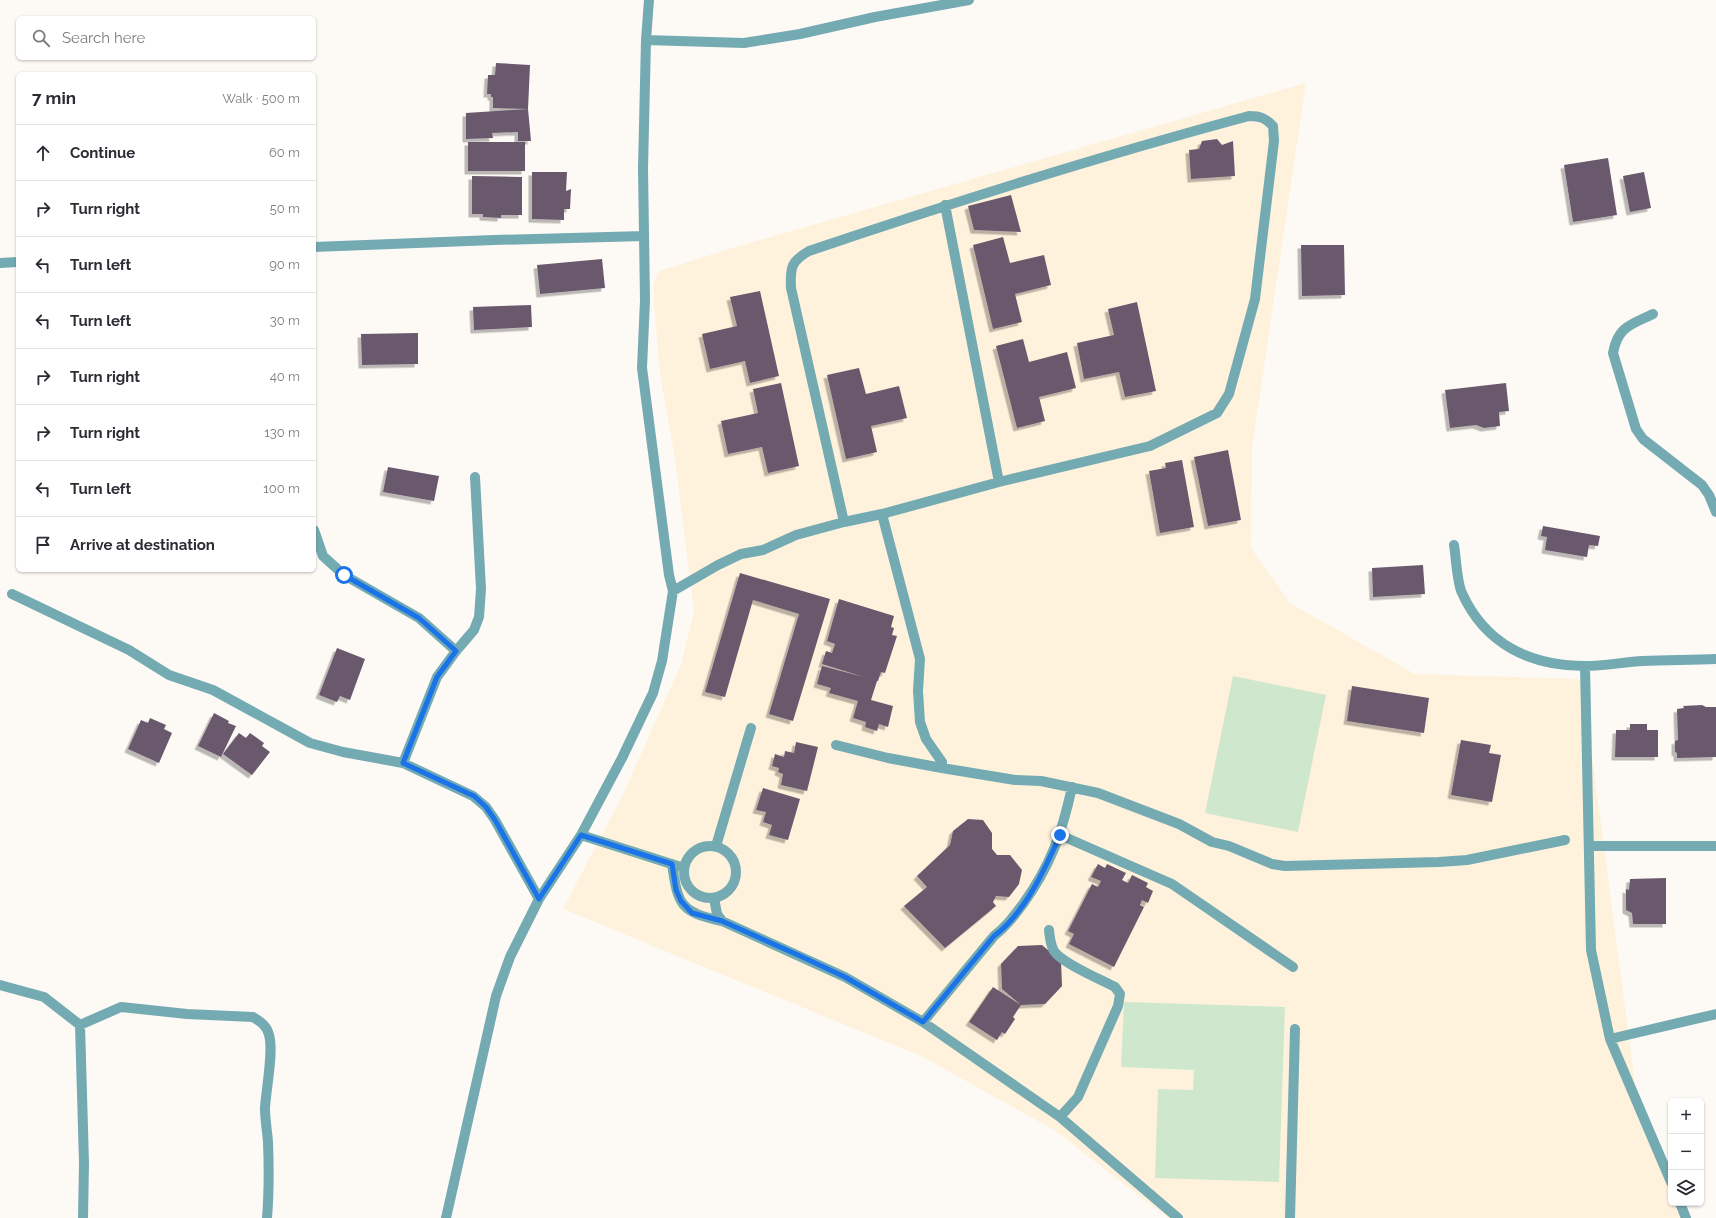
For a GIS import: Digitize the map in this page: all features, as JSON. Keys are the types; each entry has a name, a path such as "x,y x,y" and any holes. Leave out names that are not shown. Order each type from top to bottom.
{"street":[{"path":"446,1218 496,996 510,957 539,899 581,835 622,758 653,693 662,661 673,591 669,575 642,368 645,300 643,168 646,40 649,0"},
{"path":"646,40 744,43 800,34 875,17 969,0"},
{"path":"673,591 718,565 741,554 763,550 796,535 844,522 882,514 999,482 1150,446 1217,413 1230,394 1255,299 1274,141 1273,126 1266,119 1260,116 1249,116 1141,145 945,205 809,251 799,257 793,263 791,288 844,522"},
{"path":"945,205 999,482"},
{"path":"316,247 644,236"},
{"path":"0,263 16,262"},
{"path":"1653,314 1626,328 1619,334 1613,353 1636,429 1643,439 1702,485 1709,495 1716,512"},
{"path":"403,763 437,677 474,630 479,617 481,589 475,477"},
{"path":"882,514 920,659 918,691 920,722 926,739 942,762 942,768"},
{"path":"316,542 318,554 344,575 419,618 456,651"},
{"path":"1454,545 1461,592 1479,624 1501,642 1526,656 1551,663 1585,666 1643,661 1716,659"},
{"path":"12,594 129,650 169,675 213,690 310,743 343,752 403,763 474,796 486,807 495,820 539,899"},
{"path":"1585,666 1591,950 1610,1039 1668,1175"},
{"path":"716,846 751,728"},
{"path":"836,745 888,758 942,768 1072,787 1098,793 1179,824 1212,842 1230,846 1272,864 1285,866 1446,862 1467,860 1565,840"},
{"path":"923,1022 994,936 1005,928 1043,874 1060,835 1072,787"},
{"path":"581,835 684,868"},
{"path":"1060,835 1172,884 1293,967"},
{"path":"716,846 724,849 731,855 735,863 735,880 725,893 714,898 700,896 692,891 687,885 684,876 686,860 692,852 699,848 716,846"},
{"path":"1589,846 1716,846"},
{"path":"672,864 676,890 685,907 692,913 701,917 722,921 845,977 923,1022 1060,1117 1178,1218"},
{"path":"714,898 718,914 722,921"},
{"path":"1049,930 1050,944 1055,952 1065,961 1115,988 1120,994 1118,1006 1085,1082 1073,1104 1060,1117"},
{"path":"0,984 44,997 80,1025"},
{"path":"80,1025 121,1007 187,1014 254,1018 265,1026 270,1035 271,1046 265,1110 268,1143 269,1198 267,1218"},
{"path":"1610,1039 1716,1014"},
{"path":"80,1025 84,1163 83,1218"},
{"path":"1290,1218 1295,1029"},
{"path":"1681,1206 1686,1218"}],"shaded area":[{"path":"1306,83 1252,448 1251,548 1290,603 1415,674 1582,679 1640,1121 1668,1186 1668,1206 1676,1206 1682,1218 1168,1218 1054,1130 923,1057 563,909 624,792 681,664 694,611 675,459 659,368 653,286 659,271 732,248"}],"green space":[{"path":"1233,676 1326,695 1298,832 1205,813"},
{"path":"1124,1002 1285,1007 1279,1182 1155,1178 1158,1089 1193,1090 1194,1070 1121,1067"}],"building":[{"path":"496,63 530,65 528,109 493,108 493,97 491,97 491,94 487,94 488,75 495,75"},
{"path":"528,109 531,141 518,141 518,132 492,133 493,138 466,139 466,113"},
{"path":"1217,139 1222,145 1233,141 1235,176 1191,179 1189,150 1199,149 1202,141"},
{"path":"468,142 525,142 525,171 468,171"},
{"path":"1608,158 1617,215 1573,222 1564,165"},
{"path":"532,172 567,172 566,191 571,189 570,209 564,209 564,220 532,219"},
{"path":"1644,172 1651,208 1630,212 1623,176"},
{"path":"472,176 522,177 522,215 501,215 501,218 483,217 483,214 472,214"},
{"path":"1011,195 1021,232 974,230 968,206"},
{"path":"1003,237 1010,263 1044,255 1051,285 1015,294 1022,322 993,329 973,245"},
{"path":"1301,245 1344,245 1345,295 1302,296"},
{"path":"602,259 605,288 540,294 537,265"},
{"path":"760,291 779,376 750,383 745,361 710,369 702,334 737,326 730,297"},
{"path":"1137,302 1156,391 1125,397 1119,372 1084,379 1077,343 1114,335 1108,309"},
{"path":"531,305 532,327 474,330 473,307"},
{"path":"418,333 418,364 362,365 361,334"},
{"path":"1023,339 1029,362 1067,352 1076,388 1039,397 1045,421 1017,428 996,346"},
{"path":"859,368 866,394 899,386 907,418 871,426 877,452 846,459 827,375"},
{"path":"781,383 799,466 768,473 762,447 728,454 721,421 758,413 753,389"},
{"path":"1506,383 1509,411 1499,412 1500,426 1484,428 1476,425 1450,428 1445,390"},
{"path":"1228,450 1241,520 1208,526 1194,457"},
{"path":"1182,460 1194,527 1160,533 1149,471 1166,468 1165,463"},
{"path":"388,467 439,476 434,501 383,492"},
{"path":"1543,526 1600,536 1598,546 1589,545 1587,557 1545,550 1547,537 1541,536"},
{"path":"1423,565 1425,594 1373,597 1372,568"},
{"path":"740,573 830,599 793,721 769,714 799,614 753,600 725,697 705,692"},
{"path":"839,599 894,616 891,627 894,628 892,635 897,636 885,673 881,672 871,700 893,706 888,727 879,724 877,731 865,727 866,722 853,718 858,701 829,693 831,688 817,684 822,666 864,677 822,664 826,651 832,653 835,644 827,641"},
{"path":"337,648 365,659 350,700 340,696 337,702 319,695"},
{"path":"1352,686 1429,698 1424,733 1347,721"},
{"path":"1702,705 1706,707 1716,707 1716,757 1677,758 1677,753 1675,752 1675,741 1678,740 1677,709 1684,708 1683,706"},
{"path":"214,713 229,721 228,723 236,726 221,757 198,746"},
{"path":"150,718 166,725 164,729 172,733 159,763 128,749 141,720 148,723"},
{"path":"1630,724 1647,724 1647,730 1658,730 1658,757 1615,757 1616,730 1630,730"},
{"path":"239,733 246,738 250,733 264,743 262,746 270,752 252,775 223,754"},
{"path":"1461,740 1491,745 1489,753 1501,755 1492,802 1451,795"},
{"path":"796,742 818,747 807,791 781,785 783,774 778,772 779,768 772,766 775,754 784,757 785,751 794,753"},
{"path":"763,788 800,799 788,840 769,835 772,825 763,822 766,812 756,810"},
{"path":"968,819 983,820 992,833 992,849 997,855 1010,855 1022,870 1019,884 1009,897 996,896 993,902 996,906 945,948 904,906 927,887 917,876 950,845 953,831"},
{"path":"1098,864 1105,868 1107,864 1126,873 1122,880 1128,883 1132,875 1148,883 1146,887 1153,891 1148,903 1142,900 1140,905 1144,907 1114,967 1069,944 1074,934 1068,931 1092,884 1098,887 1101,881 1091,877"},
{"path":"1666,878 1666,924 1633,924 1632,913 1626,910 1626,889 1629,890 1630,879"},
{"path":"1042,945 1061,961 1062,986 1045,1004 1021,1005 1002,989 1001,964 1018,946"},
{"path":"993,987 1021,1005 1013,1017 1015,1019 1005,1034 1002,1032 997,1040 969,1022"}],"route":[{"path":"344,575 419,618 456,651 437,677 403,763 474,796 486,807 495,820 539,899 581,835 672,864 676,890 685,907 692,913 701,917 722,921 845,977 923,1022 994,936 1005,928 1027,898 1043,874 1060,835"}]}
